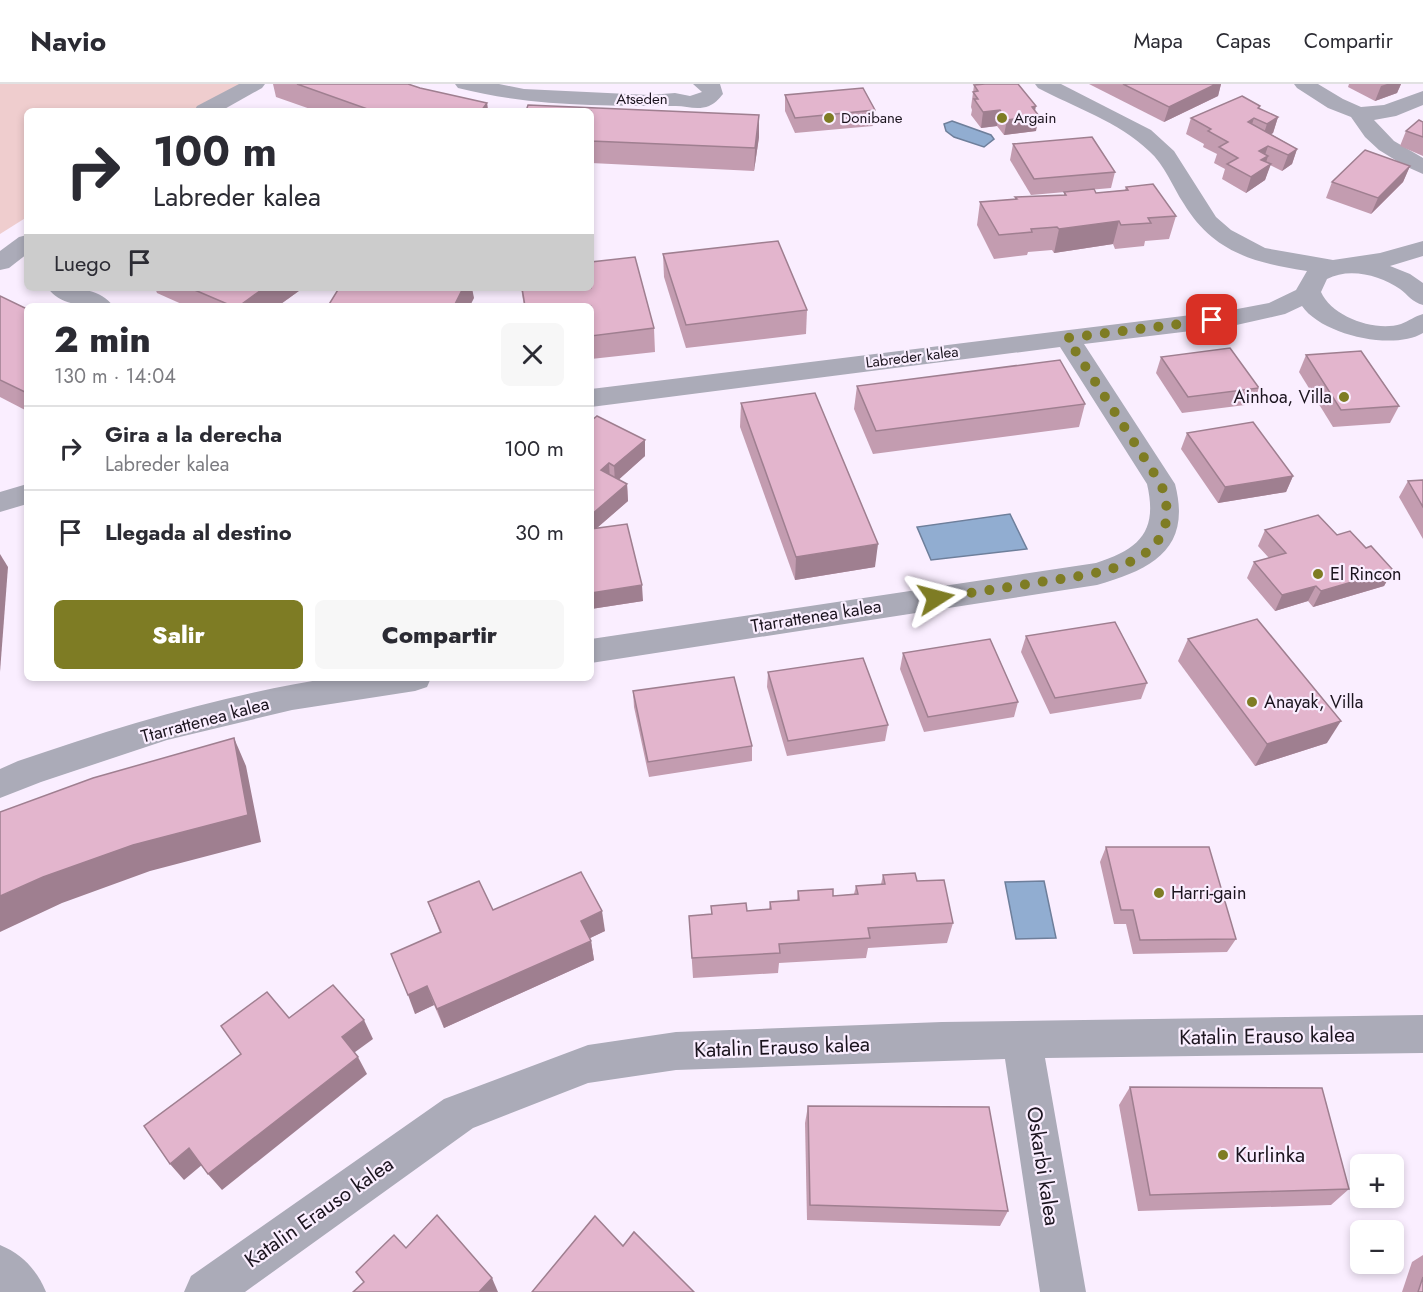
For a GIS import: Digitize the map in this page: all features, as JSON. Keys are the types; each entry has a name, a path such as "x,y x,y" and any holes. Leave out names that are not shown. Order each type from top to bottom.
{"street":[{"path":"208,108 227,92 255,84"},
{"name":"Atseden","path":"465,84 524,95 649,101 677,91 690,102 703,101 712,94 712,88 703,84"},
{"path":"1045,84 1133,129 1154,143 1168,159 1205,221 1211,237 1309,290 1319,310 1341,324"},
{"path":"1304,84 1328,101 1360,114 1381,114 1423,97"},
{"path":"1360,114 1371,134 1399,155 1423,167"},
{"path":"1211,237 1275,259 1385,272 1409,284 1423,297"},
{"path":"24,244 1,262 24,272"},
{"path":"1343,267 1395,257 1423,248"},
{"name":"Labreder kalea","path":"594,398 1232,318 1276,309 1309,290 1313,278 1323,271 1343,267"},
{"path":"67,291 93,303"},
{"name":"Labreder kalea","path":"1232,318 1286,318 1341,324 1383,334"},
{"path":"1383,334 1410,330 1423,321"},
{"path":"1383,334 1423,351"},
{"name":"Ttarrattenea kalea","path":"594,651 1097,574 1133,561 1158,540 1165,527 1166,499 1161,484 1067,338"},
{"path":"0,502 24,495"},
{"name":"Ttarrattenea kalea","path":"0,784 30,771 167,728 292,697 396,681"},
{"name":"Katalin Erauso kalea","path":"207,1292 459,1113 588,1064 676,1051 1023,1040 1423,1034"},
{"name":"Oskarbi kalea","path":"1023,1040 1063,1292"},
{"path":"0,1267 23,1292"}],"shaded area":[{"path":"0,84 245,84 213,108 24,108 24,219 0,234"}],"water":[{"path":"952,121 991,135 994,139 984,147 954,137 946,131 944,124"},
{"path":"1010,514 1027,549 931,560 917,527"},
{"path":"1044,881 1056,938 1016,939 1005,882"}],"building":[{"path":"297,84 408,84 487,103 483,108 365,108"},
{"path":"1018,84 1036,106 1032,107 1039,116 1007,120 1000,110 983,112 974,99 978,99 973,92 978,91 974,85"},
{"path":"1123,84 1216,84 1169,107"},
{"path":"863,88 875,110 795,118 785,95"},
{"path":"1242,96 1260,106 1258,108 1278,117 1267,124 1254,118 1248,122 1297,149 1288,155 1268,146 1259,151 1268,156 1261,160 1271,164 1251,177 1227,164 1238,158 1219,147 1228,142 1191,118"},
{"path":"528,105 759,115 755,148 594,141 594,108 527,108"},
{"path":"1419,120 1423,122 1423,137 1406,131"},
{"path":"1092,137 1115,172 1034,179 1013,144"},
{"path":"1365,150 1410,166 1378,198 1332,182"},
{"path":"1153,184 1176,216 1148,218 1151,223 1121,225 1119,221 1059,229 1057,227 1031,229 1032,232 999,235 980,202 1017,199 1015,197 1066,195 1064,192 1094,189 1096,193 1128,190 1126,187"},
{"path":"778,241 807,310 686,325 663,254"},
{"path":"635,257 654,328 594,336 594,303 524,303 522,291 594,291 594,262"},
{"path":"197,291 260,291 243,303 225,303"},
{"path":"337,291 462,291 456,303 330,303"},
{"path":"0,296 24,308 24,392 0,380"},
{"path":"1230,348 1259,388 1188,397 1161,357"},
{"path":"1361,351 1399,406 1341,410 1306,355"},
{"path":"1060,360 1085,404 876,431 857,386"},
{"path":"815,393 878,544 796,557 741,403"},
{"path":"597,416 645,440 614,466 609,463 601,470 627,484 594,512 594,418"},
{"path":"1253,422 1293,476 1225,487 1187,433"},
{"path":"1423,480 1423,507 1408,481"},
{"name":"El Rincon","path":"1318,515 1337,535 1350,531 1366,548 1371,546 1393,570 1321,591 1316,586 1282,595 1254,562 1286,553 1265,530"},
{"path":"627,524 642,585 594,593 594,529"},
{"path":"1257,619 1341,721 1267,744 1188,639"},
{"path":"1115,622 1147,683 1055,698 1026,636"},
{"path":"990,639 1018,702 928,717 903,653"},
{"path":"863,658 888,725 788,741 768,672"},
{"path":"734,677 752,746 648,762 633,691"},
{"path":"234,738 248,815 133,845 43,877 0,896 0,812 93,778"},
{"name":"Harri-gain","path":"1106,847 1209,847 1236,939 1140,940 1133,910 1121,910"},
{"path":"581,872 602,911 581,921 591,941 437,1009 427,986 408,995 391,954 441,932 428,902 479,881 493,910"},
{"path":"915,873 917,881 944,880 953,923 868,928 870,938 779,944 780,953 692,958 689,916 712,914 711,906 746,903 747,911 771,909 770,902 799,900 798,891 833,889 833,896 858,894 856,886 885,884 883,875"},
{"path":"333,985 364,1020 342,1037 358,1057 208,1174 189,1148 170,1164 144,1126 241,1054 221,1026 267,992 289,1018"},
{"name":"Kurlinka","path":"1130,1087 1322,1088 1349,1189 1150,1195"},
{"path":"808,1106 989,1107 1008,1211 810,1205"},
{"path":"437,1215 492,1278 479,1292 353,1292 364,1282 356,1272 394,1235 406,1248"},
{"path":"595,1216 623,1246 634,1232 694,1292 532,1292"},
{"path":"1423,1277 1423,1292 1418,1292"}],"place":[{"name":"Donibane","path":"829,118"},
{"name":"Argain","path":"1002,118"},
{"name":"Ainhoa, Villa","path":"1344,397"},
{"name":"El Rincon","path":"1318,574"},
{"name":"Anayak, Villa","path":"1252,702"},
{"name":"Harri-gain","path":"1159,893"},
{"name":"Kurlinka","path":"1223,1155"}],"route":[{"path":"936,598 1097,574 1133,561 1148,551 1158,540 1165,527 1166,499 1161,484 1067,338 1212,320"}]}
